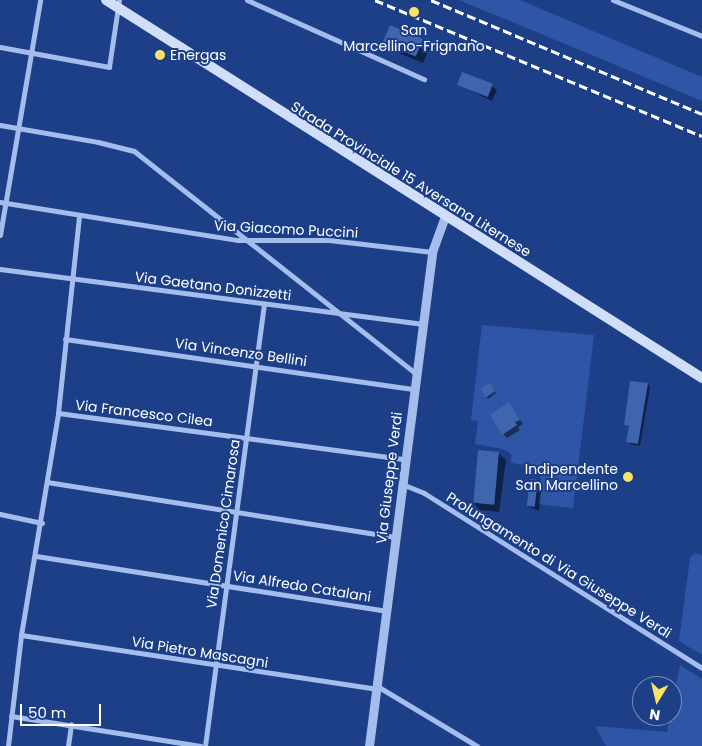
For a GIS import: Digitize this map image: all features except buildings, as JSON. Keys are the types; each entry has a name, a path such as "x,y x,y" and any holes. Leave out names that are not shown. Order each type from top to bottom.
{"main road":[{"name":"Strada Provinciale 15 Aversana Liternese","path":"106,0 119,4 445,217 702,378"}],"street":[{"path":"0,235 3,203 20,129 40,0"},
{"path":"247,0 424,79"},
{"path":"613,0 702,36"},
{"path":"0,47 109,67 119,4"},
{"path":"0,125 113,145 134,151 416,374"},
{"name":"Via Giacomo Puccini","path":"3,203 79,217 249,241 329,240 432,252"},
{"path":"8,746 21,635 42,523 58,413 70,279 79,217"},
{"name":"Via Giuseppe Verdi","path":"369,746 432,252 445,217"},
{"name":"Via Gaetano Donizzetti","path":"0,269 423,324"},
{"name":"Via Domenico Cimarosa","path":"203,746 264,304"},
{"name":"Via Vincenzo Bellini","path":"64,339 256,365 414,390"},
{"name":"Via Francesco Cilea","path":"58,413 405,459"},
{"path":"47,482 395,537"},
{"name":"Prolungamento di Via Giuseppe Verdi","path":"402,484 424,493 702,668"},
{"path":"0,514 42,523"},
{"name":"Via Alfredo Catalani","path":"36,556 386,611"},
{"name":"Via Pietro Mascagni","path":"21,635 215,666 376,688"},
{"path":"376,688 477,746"},
{"path":"11,716 203,746"},
{"path":"68,746 71,724"}],"shaded area":[{"path":"459,0 520,0 702,77 702,101"},
{"path":"482,325 594,335 573,508 538,504 541,477 525,465 511,463 511,454 503,449 475,444 478,421 471,420"},
{"path":"695,553 702,555 702,655 679,641 690,558"},
{"path":"680,665 702,679 702,746 606,746 595,726 667,732 668,726 682,726 682,676 678,676"}],"railway":[{"path":"375,0 702,136"},
{"path":"431,0 702,114"}],"place":[{"name":"San Marcellino-Frignano","path":"414,12"},
{"name":"Energas","path":"160,55"},
{"name":"Indipendente San Marcellino","path":"628,477"}]}
